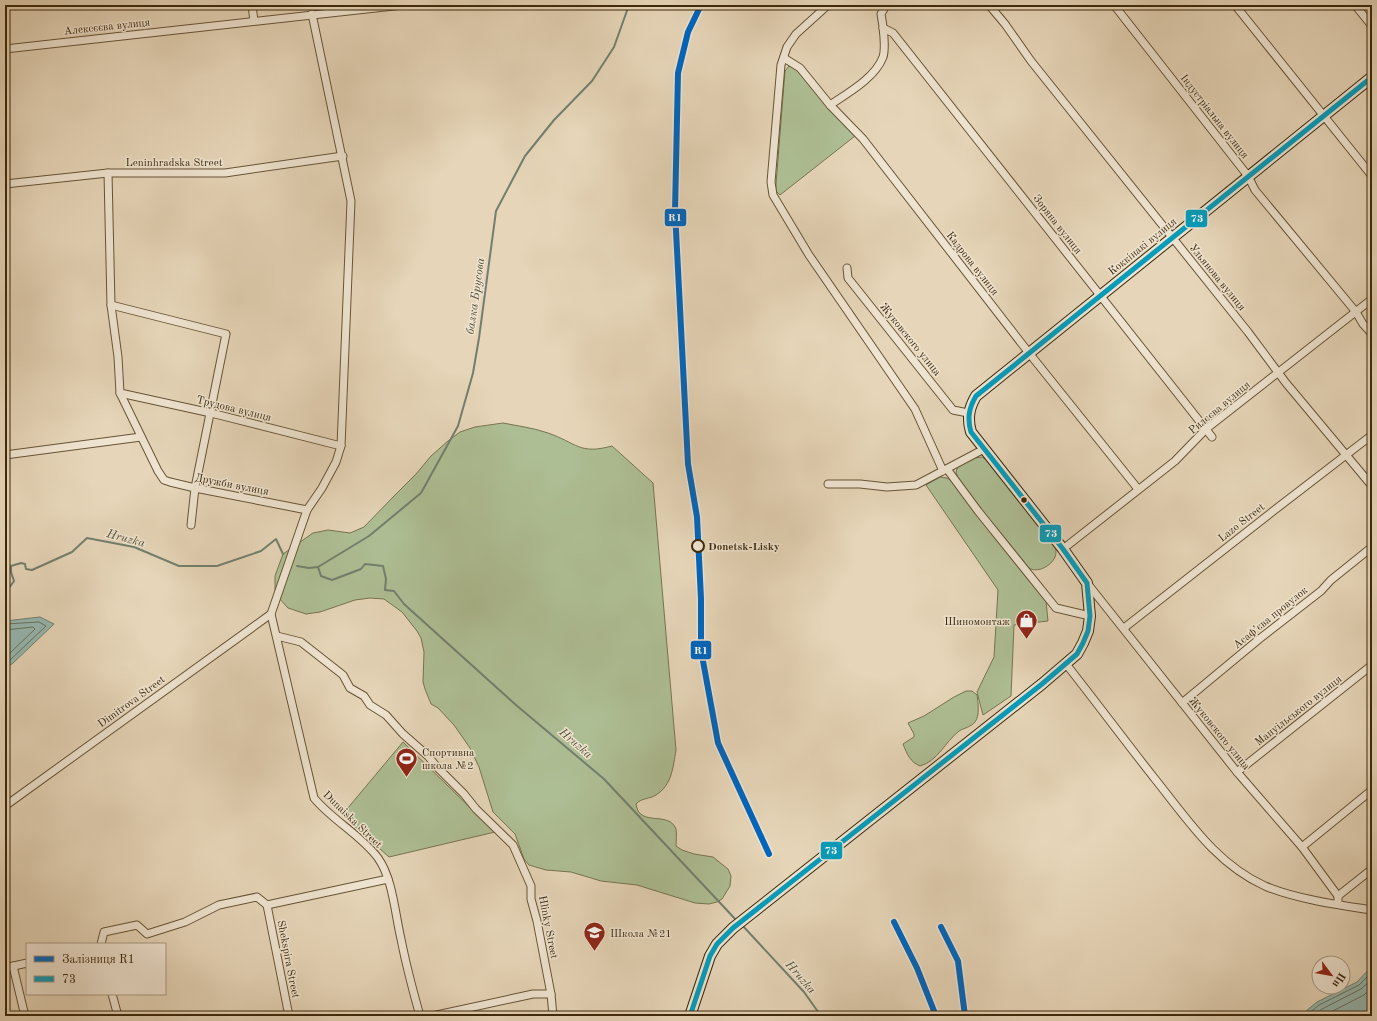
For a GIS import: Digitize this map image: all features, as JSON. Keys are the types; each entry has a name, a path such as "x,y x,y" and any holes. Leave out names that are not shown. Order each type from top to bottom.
{"street":[{"path":"252,5 254,21"},
{"name":"Алексєєва вулиця","path":"5,48 403,5"},
{"path":"828,5 796,34 787,47 782,65 771,182 772,195 915,409 945,470 1056,608 1090,616"},
{"path":"830,105 857,87 872,74 883,57 883,28 881,14 888,5"},
{"name":"Ульянова вулиця","path":"988,5 1005,24 1031,61 1248,332 1279,373 1372,486"},
{"name":"Індустріальна вулиця","path":"1114,5 1248,176 1255,190 1356,312 1363,324 1372,334"},
{"path":"1235,5 1372,176"},
{"path":"1355,5 1372,26"},
{"path":"271,614 307,510 333,469 341,446 351,201 343,156 312,14"},
{"name":"Зоряна вулиця","path":"883,28 893,33 1212,437"},
{"name":"Кадрова вулиця","path":"784,58 800,68 830,105 863,139 1029,353 1138,489"},
{"name":"Коккінакі вулиця","path":"968,413 976,396 1372,77"},
{"name":"Leninhradska Street","path":"5,184 108,173 225,173 343,156"},
{"path":"5,455 141,436 120,393 118,357 111,305 108,173"},
{"name":"Жуковского улица","path":"847,268 848,278 953,410 968,413"},
{"name":"Рилєєва вулиця","path":"1063,549 1175,461 1206,429 1372,299"},
{"path":"111,305 226,334 195,488 191,525"},
{"name":"Трудова вулиця","path":"120,393 211,413 341,446"},
{"path":"690,1016 710,956 717,944 733,928 1066,664 1077,654 1084,643 1088,631 1090,616 1087,583 1063,549 971,432 968,422 968,413"},
{"name":"Lazo Street","path":"1124,628 1372,435"},
{"name":"Дружби вулиця","path":"141,436 164,480 195,488 307,510"},
{"path":"828,484 860,484 888,488 916,485 984,450"},
{"name":"Асаф’єва провулок","path":"1182,703 1258,640 1321,591 1331,580 1372,547"},
{"name":"Жуковского улица","path":"1087,583 1237,772 1302,847 1338,896"},
{"name":"Dunaiska Street","path":"271,614 314,798 322,807 372,850 379,860 388,879 401,940 420,1016"},
{"name":"Dimitrova Street","path":"5,806 271,614"},
{"name":"Hlinky Street","path":"277,636 301,642 343,675 350,688 364,696 370,705 386,715 403,734 428,756 476,809 513,844 531,886 531,899 537,921 551,994 553,1016"},
{"path":"1066,664 1206,844 1230,865 1264,885 1293,895 1372,910"},
{"name":"Мануільського вулиця","path":"1237,772 1372,665"},
{"path":"1302,847 1372,790"},
{"path":"1338,904 1338,896 1372,869"},
{"path":"101,943 104,932 136,925 147,934 185,922 219,905 257,897 267,905 388,879"},
{"name":"Shekspira Street","path":"267,905 289,1016"},
{"path":"5,968 26,963"},
{"path":"13,966 25,1016"},
{"path":"432,1016 533,994 551,994"},
{"path":"112,995 118,1016"}],"green space":[{"path":"789,66 793,66 799,70 855,136 780,195 776,191 776,184 785,71"},
{"path":"503,423 543,431 578,447 592,449 612,446 653,483 676,750 669,781 656,795 636,804 638,811 643,815 667,820 672,823 676,829 676,846 682,850 694,854 713,857 728,869 731,876 730,886 722,899 717,902 709,904 695,903 637,885 601,881 571,872 546,870 529,865 524,859 515,834 493,812 479,767 470,748 454,725 438,708 431,704 423,682 424,652 421,638 402,612 384,599 370,598 355,600 320,612 306,614 288,608 278,597 275,590 275,576 283,554 313,533 328,530 350,533 364,527 416,474 431,456 460,432 475,427"},
{"path":"982,457 988,461 1055,545 1055,557 1046,567 1036,570 1029,568 959,482 956,472 958,466 975,458"},
{"path":"940,477 947,478 953,482 1046,601 1048,621 1014,625 1011,696 983,715 977,692 994,657 998,590 926,485"},
{"path":"966,691 972,691 977,695 978,713 975,722 954,735 937,756 926,764 920,766 914,762 909,757 903,744 914,737 908,723 924,716"},
{"name":"Спортивна школа №2","path":"403,742 495,832 389,857 342,815"}],"water":[{"path":"40,617 54,624 12,664 5,666 5,621"},
{"path":"1372,966 1372,1016 1300,1016 1317,1002 1331,995 1351,995 1351,985 1357,982"}],"waterway":[{"name":"балка Брусова","path":"318,567 369,536 421,493 458,426 473,373 496,211 525,156 554,120 592,81 614,47 629,5"},
{"name":"Hruzka","path":"5,590 9,588 14,581 11,566 21,563 25,564 26,569 32,570 72,552 87,538 134,547 179,566 217,566 261,551 276,539 283,554"},
{"name":"Hruzka","path":"297,566 309,568 318,567 321,576 332,580 361,569 365,564 383,566 386,579 385,590 394,591 404,604 516,705 604,779 737,921"},
{"name":"Hruzka","path":"742,925 804,992 821,1016"}],"rail line":[{"name":"R1","path":"701,5 688,32 678,73 675,211 688,464 697,517 701,599 701,650 718,743 769,854"},
{"name":"R1","path":"894,922 917,968 936,1016"},
{"name":"R1","path":"941,927 958,961 965,1016"}],"transit line":[{"name":"73","path":"690,1016 710,956 717,944 733,928 1042,684 1077,654 1083,643 1088,631 1090,616 1087,583 1063,549 971,432 969,413 976,396 1372,77"}],"place":[{"name":"Donetsk-Lisky","path":"698,546"},
{"name":"Шиномонтаж","path":"1026,640"},
{"name":"Спортивна школа №2","path":"406,778"},
{"name":"Школа №21","path":"594,952"}]}
